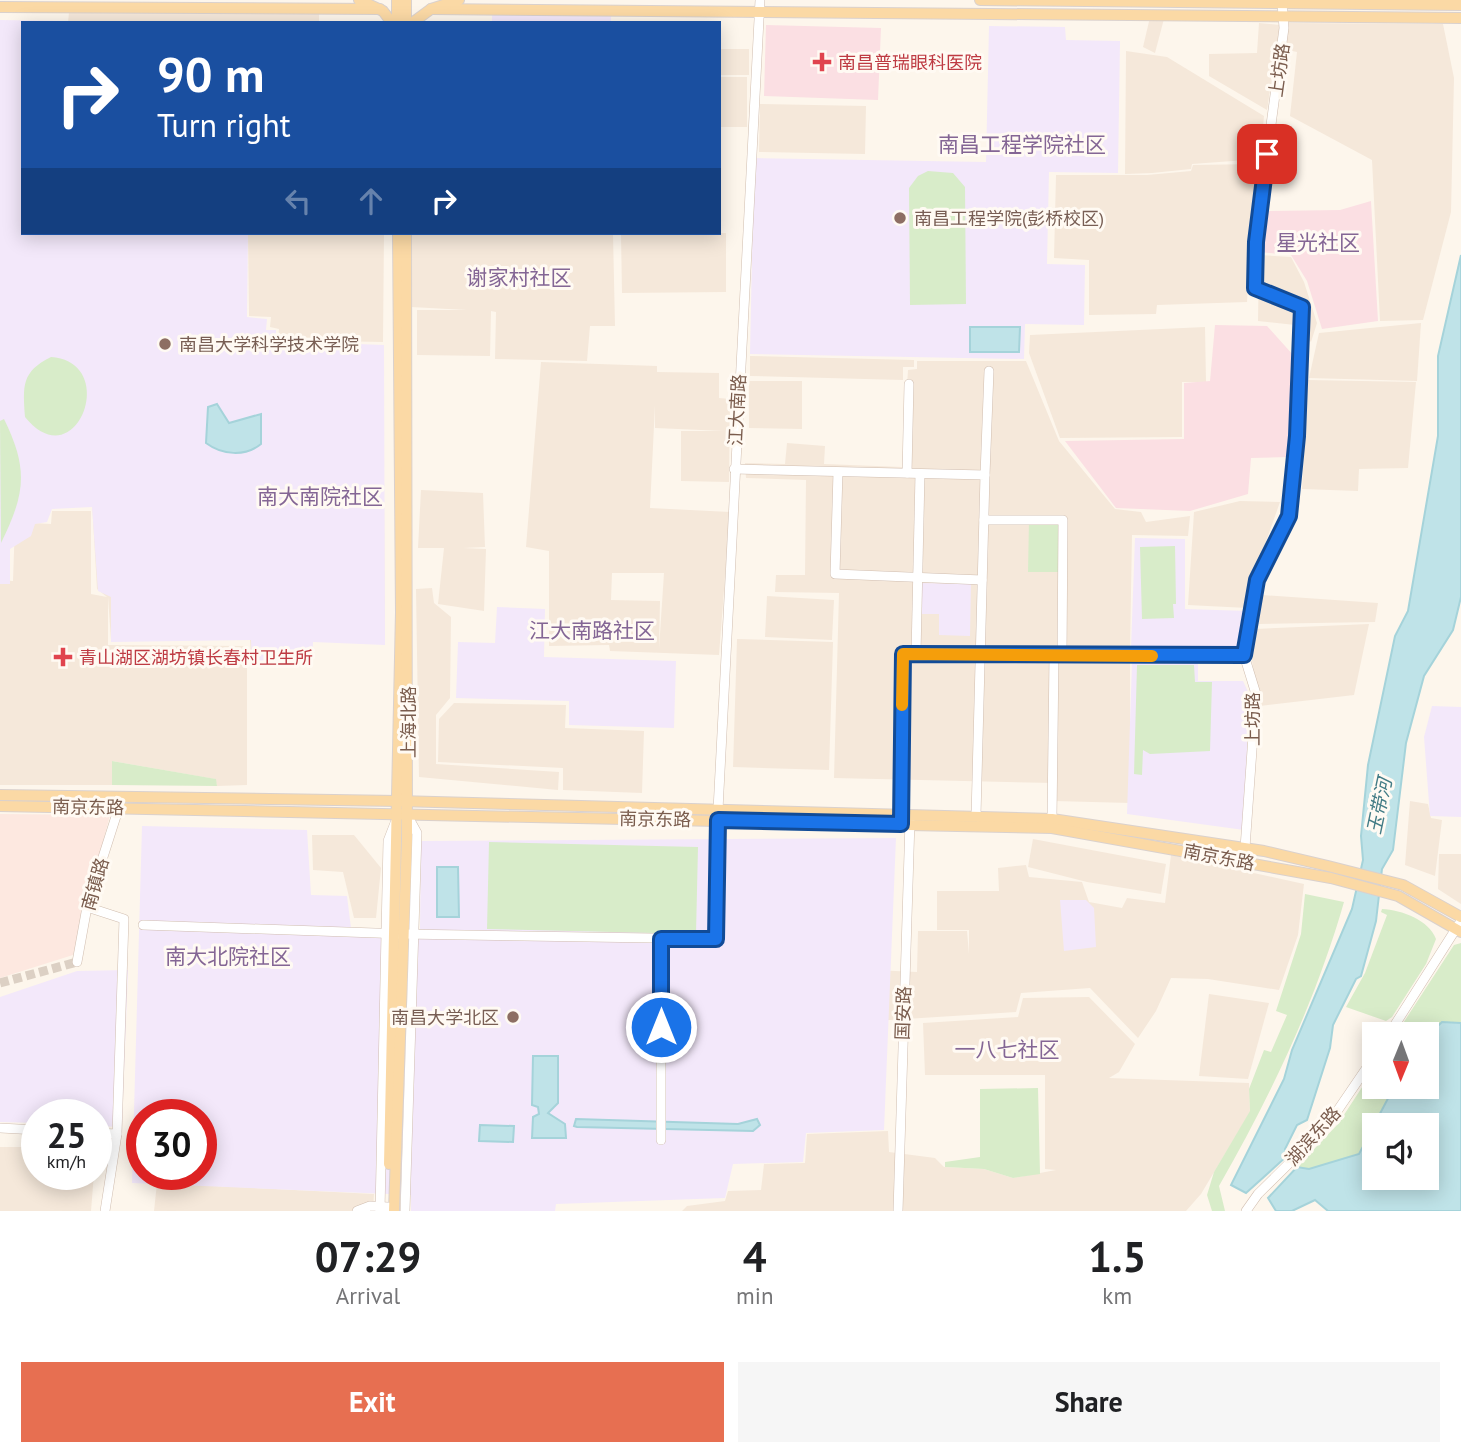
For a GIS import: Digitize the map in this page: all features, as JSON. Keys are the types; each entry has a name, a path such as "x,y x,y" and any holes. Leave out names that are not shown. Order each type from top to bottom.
{"main road":[{"path":"359,0 380,9 393,21"},
{"path":"395,21 397,0"},
{"path":"405,0 405,21"},
{"path":"415,21 431,9 459,0"},
{"path":"980,0 1282,9 1461,18"},
{"path":"431,9 759,6 1282,9 1461,5"},
{"path":"0,7 380,9"},
{"name":"上海北路","path":"398,235 403,801"},
{"name":"上海北路","path":"386,1209 400,934 403,801 406,235"},
{"name":"南京东路","path":"0,795 403,801 718,815"},
{"name":"南京东路","path":"0,806 402,815 718,815 905,819 1052,828 1170,847 1354,884 1418,892 1460,924"},
{"name":"南京东路","path":"905,819 976,816 1052,819 1245,848 1353,872 1382,886"}],"street":[{"name":"江大南路","path":"661,939 716,939 718,815 759,6"},
{"name":"上坊路","path":"1245,848 1256,694 1244,655 1257,580 1289,516 1297,436 1302,307 1255,288 1257,229 1284,28 1282,9"},
{"path":"976,816 989,372"},
{"path":"907,473 909,384"},
{"path":"734,469 985,475"},
{"path":"838,471 835,574 982,580"},
{"path":"920,474 916,654 1244,655"},
{"path":"984,520 1063,520 1052,819"},
{"name":"国安路","path":"898,1211 905,819 903,654 916,654"},
{"name":"南镇路","path":"77,962 87,907 118,807"},
{"path":"402,815 417,833 400,934 405,1211"},
{"path":"87,907 124,919 117,1134 106,1211"},
{"path":"1397,1022 1460,924"},
{"path":"143,925 661,939 661,1137"},
{"name":"湖滨东路","path":"1246,1211 1264,1188 1327,1126 1362,1075"},
{"path":"0,1128 21,1129"},
{"path":"112,1134 117,1134"},
{"path":"358,1211 386,1209"}],"shaded area":[{"path":"69,12 319,14 319,21 68,21"},
{"path":"1151,13 1165,15 1155,53 1143,47"},
{"path":"492,15 611,16 611,21 492,21"},
{"name":"南昌大学科学技术学院","path":"0,20 64,21 21,21 21,235 248,235 247,317 267,319 266,330 276,330 276,341 384,345 385,645 313,642 312,666 252,665 251,640 111,642 111,597 98,591 92,507 52,509 47,522 35,524 31,536 10,549 10,584 0,584"},
{"path":"1259,23 1280,25 1267,110 1209,76 1209,54 1257,53"},
{"path":"1289,23 1443,24 1454,78 1451,212 1423,320 1380,321 1372,160 1290,116 1297,52 1283,49"},
{"name":"南昌普瑞眼科医院","path":"766,25 881,28 878,100 764,96"},
{"name":"南昌工程学院(彭桥校区)","path":"989,26 1065,27 1066,40 1120,41 1118,173 1049,172 1047,264 1085,265 1084,325 1025,324 1024,359 750,354 754,158 986,162"},
{"path":"721,49 749,49 749,75 721,75"},
{"path":"1126,51 1167,57 1264,116 1260,159 1192,164 1191,169 1125,174"},
{"path":"721,77 747,77 747,127 721,127"},
{"path":"760,104 866,106 865,154 759,152"},
{"path":"1256,164 1247,302 1157,305 1156,314 1089,315 1089,260 1054,258 1056,175 1147,175 1191,171 1193,165"},
{"path":"1371,201 1378,321 1322,329 1307,281 1291,255 1259,252 1264,211 1340,210"},
{"path":"726,233 726,292 622,293 621,235"},
{"path":"248,235 384,235 383,342 278,340 279,329 270,327 271,317 249,316"},
{"path":"411,235 613,235 615,326 590,326 587,361 495,359 496,312 491,311 490,356 417,355 417,310 467,310 411,307"},
{"path":"1259,255 1291,257 1304,282 1317,323 1311,342 1295,325 1258,321"},
{"path":"1421,323 1417,381 1309,378 1319,333"},
{"path":"1215,325 1267,326 1294,356 1288,457 1251,458 1248,494 1190,511 1116,508 1065,441 1184,439 1184,383 1210,381"},
{"path":"1205,327 1206,382 1182,382 1182,437 1060,438 1029,353 1030,335"},
{"path":"383,350 385,638 311,638 309,663 251,663 250,638 111,640 108,597 108,645 247,646 247,785 217,786 215,779 112,761 112,785 0,785 0,580 13,581 15,522 51,524 52,511 91,511 91,594 107,597 97,589 92,502"},
{"path":"750,356 914,360 914,367 903,367 903,380 750,376"},
{"path":"917,361 1026,361 1059,441 1115,509 1141,512 1146,522 1190,516 1188,536 1132,535 1130,650 1234,651 1235,661 1130,661 1130,803 1054,801 1054,783 834,778 839,593 775,592 776,575 805,575 806,480 746,478 745,463 785,464 787,443 825,446 824,464 902,467 908,370 917,369"},
{"path":"541,362 657,366 657,372 719,373 719,398 730,399 729,482 681,481 681,431 724,431 655,428 655,405 650,508 730,512 719,655 610,651 609,645 549,646 549,551 526,547","holes":["612,573 664,573 659,649 660,601 611,600"]},
{"path":"1308,380 1416,382 1408,468 1359,469 1358,491 1302,489"},
{"path":"749,381 802,381 802,429 749,428"},
{"path":"421,490 483,493 485,547 463,548 486,549 484,611 438,604 444,548 418,548"},
{"path":"1240,501 1280,502 1257,567 1247,608 1188,605 1194,512"},
{"path":"1135,538 1185,539 1185,609 1248,611 1242,643 1237,648 1131,648"},
{"path":"918,583 971,584 970,636 939,635 939,614 918,614"},
{"path":"432,588 434,603 451,617 450,698 436,715 436,764 559,772 558,790 419,777 416,589"},
{"path":"1262,595 1378,603 1375,622 1259,624"},
{"path":"767,596 834,600 832,640 765,637"},
{"path":"497,607 545,609 544,657 676,661 674,728 569,725 569,701 456,698 458,642 495,643"},
{"path":"1369,624 1354,695 1260,706 1252,661 1255,629"},
{"path":"737,639 833,642 829,770 733,767"},
{"path":"1132,663 1198,663 1198,681 1243,681 1249,694 1244,830 1127,814"},
{"path":"454,703 566,705 565,728 644,731 642,793 563,790 563,768 438,762 439,719"},
{"path":"1432,706 1461,707 1461,817 1430,816 1424,737"},
{"path":"1410,801 1428,804 1431,818 1442,820 1435,876 1405,865"},
{"path":"0,814 110,815 73,955 0,978"},
{"name":"南昌大学北区","path":"142,826 307,830 311,895 347,896 351,928 420,929 421,841 896,838 884,1130 806,1133 803,1162 733,1164 725,1198 556,1204 555,1211 411,1211 411,1195 217,1187 217,1099 134,1099"},
{"path":"312,835 354,835 381,868 376,918 354,918 343,872 313,870"},
{"path":"1033,839 1166,864 1161,894 1087,882 1028,867"},
{"path":"1439,854 1461,854 1461,904 1438,889"},
{"path":"1171,855 1304,884 1298,935 1279,990 1208,979 1171,978 1156,1011 1138,1038 1090,988 1021,993 1016,1012 874,1021 874,970 917,972 918,931 967,931 969,954 969,930 937,930 937,891 999,891 998,868 1026,865 1029,877 1082,882 1089,902 1122,908 1127,898 1165,903"},
{"path":"1060,900 1086,900 1094,908 1096,947 1064,951"},
{"path":"128,970 122,1127 112,1127 112,1099 21,1099 21,1123 0,1122 0,997 77,971"},
{"path":"1209,994 1269,1003 1248,1079 1199,1076"},
{"path":"1089,997 1135,1044 1119,1072 1109,1078 1249,1083 1250,1112 1201,1194 1186,1211 682,1211 687,1206 725,1201 728,1191 761,1190 764,1164 805,1163 807,1134 888,1131 889,1152 935,1158 944,1167 984,1169 1013,1178 1056,1170 1045,1169 1045,1075 925,1075 923,1023 1018,1017 1023,998"},
{"path":"0,1147 21,1147 21,1190 93,1190 91,1211 0,1211"},
{"path":"217,1186 374,1194 373,1211 154,1211 156,1190 217,1190"}],"green space":[{"path":"928,171 953,173 965,187 966,304 910,305 909,188 918,176"},
{"path":"51,357 72,364 84,377 87,395 83,412 74,427 60,435 44,433 25,417 24,388 29,374"},
{"path":"4,419 17,453 21,482 15,510 1,543 0,421"},
{"path":"1029,520 1063,520 1063,572 1028,572"},
{"path":"1175,546 1174,618 1142,619 1140,547"},
{"path":"1137,665 1194,665 1195,682 1212,682 1210,751 1150,754 1143,750 1142,775 1134,774"},
{"path":"112,761 216,779 217,786 112,785"},
{"path":"489,842 698,847 696,934 487,929"},
{"path":"1305,894 1344,902 1320,976 1290,1048 1219,1186 1225,1211 1212,1211 1207,1195 1214,1172 1250,1111 1249,1089 1264,1050 1271,1052 1287,1015 1276,1011 1301,934"},
{"path":"1382,909 1414,917 1427,926 1436,939 1426,964 1392,1017 1386,1021 1346,1007 1365,973 1387,915 1381,912"},
{"path":"1461,943 1461,1023 1442,1022 1439,1025 1439,1022 1404,1022 1454,945"},
{"path":"1362,1087 1362,1099 1388,1099 1380,1113 1362,1113 1362,1148 1359,1154 1309,1169 1297,1167 1338,1124"},
{"path":"1038,1088 1040,1174 1013,1178 984,1169 945,1167 945,1162 980,1157 980,1089"}],"water":[{"name":"玉带河","path":"1461,255 1461,597 1453,630 1424,676 1406,743 1393,850 1382,869 1376,921 1361,976 1356,979 1333,1025 1330,1048 1307,1120 1297,1125 1285,1149 1287,1156 1246,1193 1231,1185 1284,1079 1292,1050 1352,909 1363,860 1361,836 1368,765 1395,636 1408,611 1438,436 1438,356"},
{"path":"970,327 1020,327 1019,352 970,352"},
{"path":"217,404 229,423 261,414 261,444 248,451 233,453 206,443 208,407"},
{"path":"437,867 458,867 459,917 437,917"},
{"path":"1442,1022 1461,1023 1461,1211 1328,1211 1315,1200 1292,1211 1276,1211 1268,1198 1297,1167 1309,1169 1359,1154 1362,1148 1362,1190 1439,1190 1439,1113 1380,1113 1388,1099 1439,1099 1439,1025"},
{"path":"533,1056 558,1056 558,1103 548,1113 565,1124 566,1138 532,1138 533,1117 539,1114 538,1107 532,1105"},
{"path":"576,1119 738,1124 757,1119 760,1125 753,1131 577,1127 574,1126"},
{"path":"480,1125 514,1126 513,1142 479,1141"}],"tunnel":[{"path":"0,983 77,962"}],"slow traffic":[{"path":"902,705 903,654 1152,656"}],"place":[{"name":"南昌普瑞眼科医院","path":"822,62"},
{"name":"南昌工程学院(彭桥校区)","path":"900,218"},
{"name":"南昌大学科学技术学院","path":"165,344"},
{"name":"青山湖区湖坊镇长春村卫生所","path":"63,657"},
{"name":"南昌大学北区","path":"513,1017"}],"district":[{"name":"南昌工程学院社区","path":"1022,144"},
{"name":"星光社区","path":"1318,242"},
{"name":"谢家村社区","path":"519,277"},
{"name":"南大南院社区","path":"320,496"},
{"name":"江大南路社区","path":"592,630"},
{"name":"南大北院社区","path":"228,956"},
{"name":"一八七社区","path":"1007,1049"}],"route":[{"path":"661,1027 661,939 716,939 718,820 901,824 903,654 1244,655 1257,580 1289,516 1297,436 1302,307 1255,288 1256,242 1267,154"}]}
